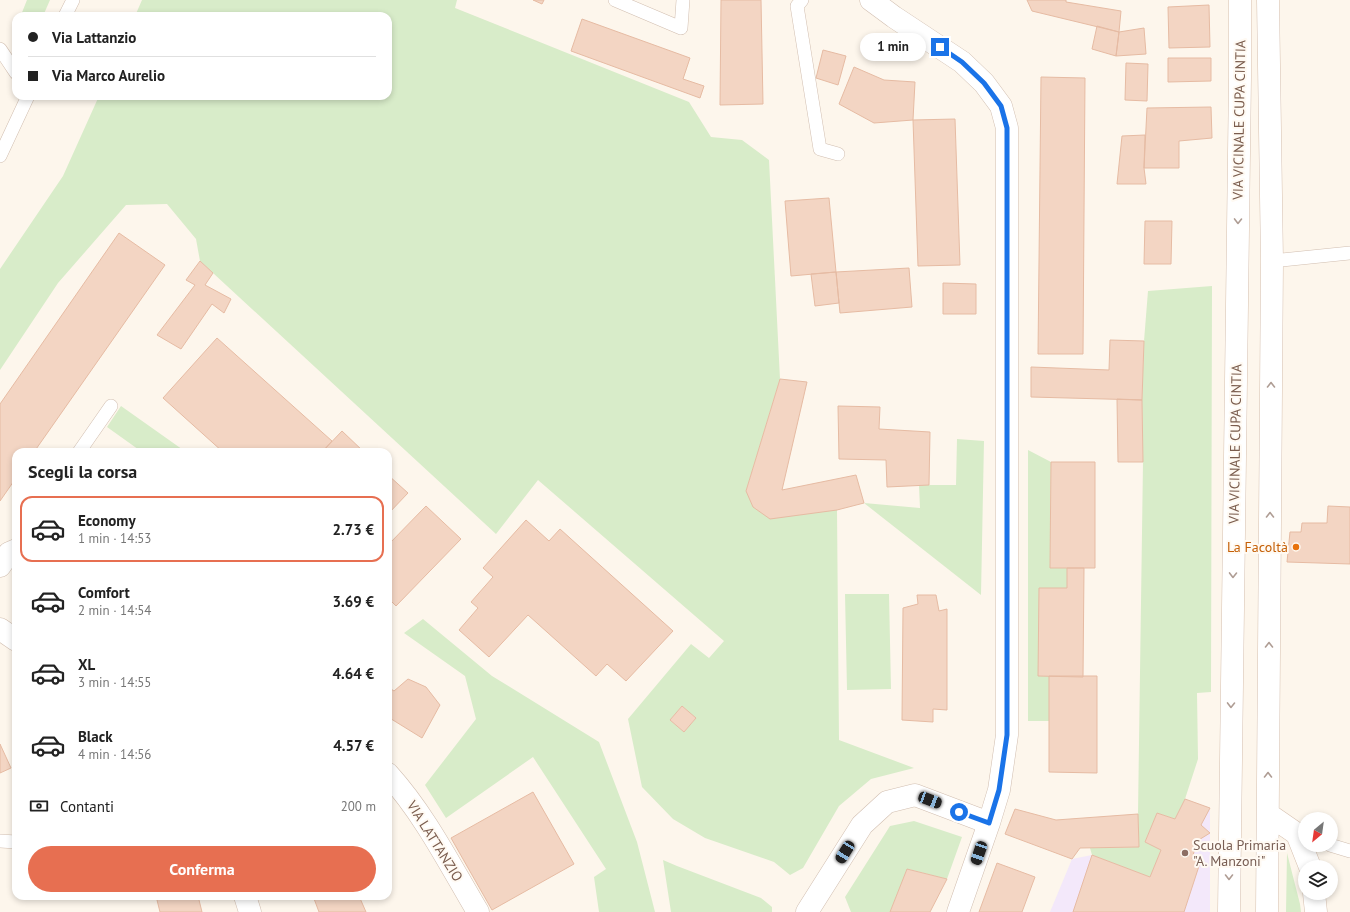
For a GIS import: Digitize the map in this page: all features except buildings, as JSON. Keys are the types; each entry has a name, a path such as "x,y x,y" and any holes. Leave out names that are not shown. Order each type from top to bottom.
{"main road":[{"path":"871,0 962,62 984,83 1001,106 1007,128 1007,735 999,790 958,912"},
{"name":"VIA VICINALE CUPA CINTIA","path":"1229,912 1240,0"},
{"name":"VIA VICINALE CUPA CINTIA","path":"1267,912 1272,261 1268,0"},
{"path":"0,629 12,637"},
{"name":"VIA LATTANZIO","path":"392,778 405,793 429,828 478,912"},
{"path":"807,912 862,825 887,802 915,795 989,823"},
{"path":"1268,814 1298,834"},
{"path":"247,900 250,912"},
{"path":"1315,900 1316,912"}],"lane":[{"path":"67,12 73,0"},
{"path":"615,0 681,28 683,0"},
{"path":"802,0 797,6 820,149 838,154"},
{"path":"0,50 12,67"},
{"path":"0,156 26,100"},
{"path":"1272,261 1350,253"},
{"path":"82,448 111,406"},
{"path":"0,841 12,842"},
{"path":"1338,847 1350,851"}],"shaded area":[{"name":"Scuola Primaria \"A. Manzoni\"","path":"1185,799 1210,808 1210,912 1050,912 1072,859 1092,855 1150,877 1145,842 1157,813 1175,819"}],"green space":[{"path":"27,0 50,0 45,12 22,12"},
{"path":"142,0 457,0 455,8 689,102 711,137 742,140 769,160 780,379 746,491 837,510 839,740 914,768 871,779 839,806 803,868 790,875 774,862 705,838 673,819 642,787 628,719 691,644 709,658 724,641 538,480 496,534 200,261 196,239 167,204 126,205 58,283 0,370 0,269 63,176 97,100 392,100 392,12 137,12","holes":["682,706 696,718 684,732 670,720"]},
{"path":"1212,286 1211,692 1197,693 1198,759 1185,799 1175,819 1157,813 1145,842 1161,850 1150,877 1092,855 1090,848 1139,847 1138,814 1143,462 1142,400 1144,341 1148,291"},
{"path":"121,406 180,448 136,448 107,427"},
{"path":"957,439 984,441 981,595 864,503 920,508 919,485 956,485"},
{"path":"1028,450 1051,462 1050,568 1067,568 1067,588 1049,676 1049,721 1028,721"},
{"path":"845,594 889,594 891,689 847,690"},
{"path":"423,619 492,676 599,742 637,842 655,912 599,912 594,877 606,869 533,757 446,818 425,785 476,719 465,676 404,633"},
{"path":"914,821 962,837 947,879 908,869 890,912 851,912 845,897 890,826"},
{"path":"1287,853 1301,912 1286,912"},
{"path":"663,860 761,898 772,907 772,912 671,912"}],"place":[{"name":"La Facoltà","path":"1296,547"},
{"name":"Scuola Primaria \"A. Manzoni\"","path":"1185,853"}],"route":[{"path":"940,47 962,62 984,83 1001,106 1007,128 1007,735 999,790 989,823 959,812"}]}
